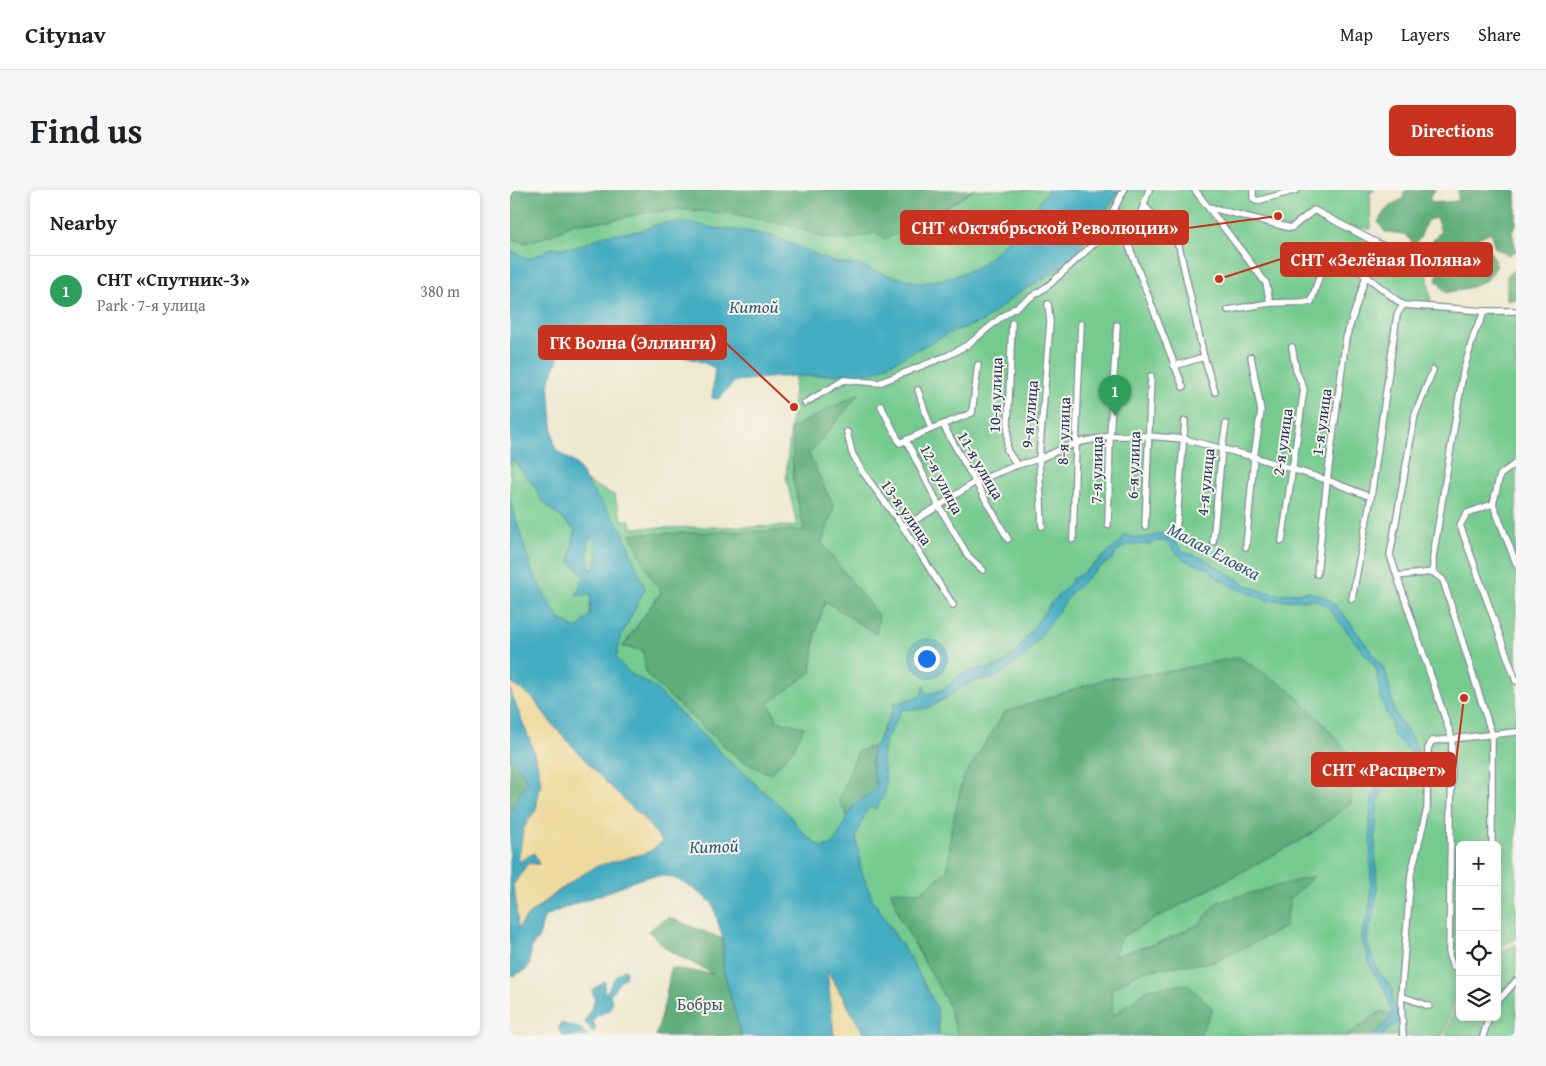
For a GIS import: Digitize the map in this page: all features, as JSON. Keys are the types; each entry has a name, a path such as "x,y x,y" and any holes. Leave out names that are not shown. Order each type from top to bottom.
{"street":[{"path":"805,403 844,380 879,383 948,355 969,344 999,319 1049,285 1098,240 1124,190"},
{"path":"1149,190 1129,246 1183,387"},
{"path":"1195,190 1266,283 1270,303"},
{"path":"1253,190 1253,198 1257,201 1297,190"},
{"path":"1144,206 1179,246 1204,356 1215,392"},
{"path":"1208,207 1291,228 1314,210 1420,265"},
{"path":"1228,310 1270,303 1311,302 1328,250 1366,276 1403,305 1485,311 1516,311"},
{"name":"1-я улица","path":"1317,574 1327,480 1346,338 1366,276"},
{"name":"9-я улица","path":"1042,526 1039,459 1050,322 1048,304"},
{"path":"1352,599 1371,497 1397,315 1403,305"},
{"path":"1433,572 1433,557 1462,373 1474,334 1485,311"},
{"name":"10-я улица","path":"1012,323 1007,450 1017,466"},
{"name":"8-я улица","path":"1073,539 1081,324"},
{"name":"7-я улица","path":"1108,525 1110,436 1117,325"},
{"name":"2-я улица","path":"1282,541 1304,389 1296,370 1292,347"},
{"path":"1174,366 1204,356"},
{"path":"1246,548 1254,457 1261,411 1251,358"},
{"path":"943,425 972,413 978,364"},
{"path":"1433,370 1415,415 1390,556 1452,739 1449,956 1453,967"},
{"name":"6-я улица","path":"1145,526 1151,376"},
{"path":"918,390 931,428"},
{"name":"12-я улица","path":"881,406 900,443 906,440 939,506 968,556 983,570"},
{"path":"1176,530 1185,421"},
{"name":"4-я улица","path":"1213,542 1226,424"},
{"name":"11-я улица","path":"906,440 931,428 943,425 1008,539"},
{"name":"13-я улица","path":"847,432 852,453 862,471 903,527 953,605"},
{"path":"903,527 975,482 1039,459 1076,443 1110,436 1148,436 1184,439 1254,457 1327,480 1371,497"},
{"path":"1516,463 1500,475 1493,504 1516,563"},
{"path":"1493,504 1467,513 1460,525 1516,681"},
{"path":"1397,576 1433,572 1443,580 1492,735 1492,841"},
{"path":"1403,1036 1401,996 1411,874 1427,809 1428,748 1432,741 1516,732"},
{"path":"1501,998 1516,981"},
{"path":"1401,996 1430,1006"},
{"path":"1483,1036 1488,1021"}],"green space":[{"path":"510,190 974,190 919,223 884,239 874,233 847,240 824,238 797,227 735,214 676,209 643,213 608,221 573,223 551,235 525,243 510,238"},
{"path":"974,190 1048,190 1031,214 998,250 977,268 948,278 922,283 887,275 858,265 833,262 776,237 745,231 662,223 640,231 606,235 574,248 552,248 529,259 510,250 510,238 526,243 551,235 573,223 608,221 643,213 676,209 735,214 797,227 825,238 847,240 874,233 904,232 934,216"},
{"path":"1118,190 1375,190 1370,192 1371,229 1351,227 1426,263 1431,310 1516,314 1516,939 1501,947 1501,841 1456,841 1456,998 1442,1036 1380,1036 1396,1024 1392,999 1393,990 1377,969 1367,941 1377,893 1375,842 1377,807 1380,795 1384,789 1396,785 1416,773 1407,732 1396,715 1389,694 1387,675 1346,617 1330,600 1308,592 1279,594 1262,591 1246,585 1205,559 1184,552 1158,535 1140,539 1130,537 1122,539 1120,544 1071,583 1050,604 1015,653 1002,664 987,669 977,669 941,690 927,695 923,689 921,696 897,703 876,745 858,752 839,801 848,817 833,845 821,847 803,833 786,811 728,760 654,688 628,672 616,658 621,636 645,589 586,481 614,495 622,520 630,520 633,528 797,526 786,476 795,376 818,376 982,322 1021,291 1036,284 1070,260 1111,203","holes":["858,394 809,454 834,508 821,543 879,617 876,634 825,600 815,635 811,672 769,703 777,721 742,761 646,674 644,650 623,646 661,592 646,568 805,530 793,480 792,428"]},
{"path":"1406,190 1435,190 1429,197 1432,203 1458,201 1458,190 1516,190 1516,224 1512,232 1516,251 1508,255 1494,247 1491,232 1472,241 1458,254 1464,263 1477,257 1488,247 1497,266 1488,279 1472,287 1446,293 1436,280 1440,264 1432,254 1433,239 1441,232 1436,218 1427,220 1420,238 1414,245 1405,234 1385,232 1378,222 1388,208 1403,199"},
{"path":"1516,268 1516,299 1507,301 1507,275"},
{"path":"860,393 809,454 834,508 822,543 879,617 876,634 825,601 815,635 811,672 769,703 777,721 804,727 793,750 770,774 742,761 646,674 643,650 623,647 661,592 646,568 631,534 804,530 793,480 792,428"},
{"path":"511,458 535,487 542,501 575,530 570,561 584,576 577,596 591,593 590,615 577,629 559,619 533,574 510,501"},
{"path":"588,536 597,544 598,557 594,569 588,569"},
{"path":"1156,541 1165,541 1184,560 1210,569 1216,577 1267,600 1316,600 1326,605 1376,668 1381,699 1391,723 1393,735 1411,753 1411,767 1399,776 1377,787 1370,909 1362,939 1371,968 1386,991 1392,1013 1382,1011 1346,1036 1199,1036 1213,1009 1148,989 1112,1017 1111,989 1142,971 1174,966 1251,943 1284,927 1290,899 1217,902 1200,924 1161,942 1113,957 1123,936 1308,836 1351,803 1352,758 1319,719 1290,690 1165,672 1105,679 963,778 951,830 948,870 922,892 891,892 900,918 947,1002 958,1036 939,1036 937,1008 910,958 872,899 861,870 856,837 865,811 886,785 882,754 885,741 902,709 925,708 943,700 966,685 983,679 993,679 1052,620 1072,592 1093,572 1112,559 1117,551 1127,545 1149,544"},
{"path":"1239,657 1290,690 1319,719 1353,758 1351,803 1308,836 1123,936 1113,956 1161,942 1200,924 1217,902 1314,876 1290,899 1285,927 1215,962 1142,971 1111,989 1113,1016 1148,989 1187,984 1213,1009 1199,1036 958,1036 947,1002 900,918 891,891 922,892 948,870 951,830 963,778 1005,712 1105,679 1165,672"},
{"path":"872,748 875,790 854,805 848,817 839,801 858,751"},
{"path":"510,757 527,781 510,812"},
{"name":"Бобры","path":"668,917 723,939 723,968 741,1036 656,1036 671,968 713,974 668,950 648,931"},
{"path":"1516,944 1516,1036 1446,1036 1456,1006 1456,1021 1501,1021 1501,952"},
{"path":"1382,1011 1392,1013 1386,1024 1371,1036 1346,1036"}],"sand":[{"path":"510,682 532,697 552,724 602,778 643,818 663,842 647,853 633,856 559,890 527,916 518,930 513,885 528,863 518,863 523,829 536,810 541,785 538,767 510,690"},
{"path":"826,968 860,1028 866,1036 834,1036"}],"water":[{"name":"Китой","path":"1048,190 1118,190 1111,203 1070,260 1036,284 1021,291 982,322 954,331 872,373 778,377 736,381 718,399 712,398 715,368 681,356 663,346 641,338 595,342 560,354 549,382 555,449 576,464 591,489 622,530 645,589 621,636 616,658 628,672 654,687 728,760 786,811 803,833 821,847 833,845 854,805 875,790 872,748 876,745 894,709 892,702 897,703 921,696 924,685 927,694 942,690 967,672 1001,665 1018,650 1047,609 1071,583 1072,579 1090,568 1120,544 1124,534 1142,538 1160,533 1176,543 1184,552 1205,559 1246,585 1262,591 1279,594 1308,592 1330,600 1346,617 1383,668 1397,718 1412,739 1418,755 1416,773 1396,785 1384,789 1380,795 1377,807 1375,842 1377,893 1367,941 1377,969 1393,990 1392,999 1399,1019 1396,1024 1380,1036 1371,1036 1386,1024 1392,1013 1386,991 1371,968 1362,939 1370,909 1370,821 1372,798 1377,787 1411,768 1411,753 1393,735 1391,723 1381,699 1376,668 1326,605 1316,600 1267,600 1233,587 1216,577 1209,569 1184,560 1165,541 1127,545 1117,551 1112,559 1093,572 1072,592 1036,643 1021,659 993,679 984,678 972,681 928,708 902,709 885,741 882,754 886,785 885,793 876,809 870,807 867,809 856,837 861,870 872,899 910,958 937,1008 939,1036 866,1036 827,970 834,1036 741,1036 723,968 723,939 712,902 684,883 665,876 651,876 638,880 544,917 539,937 531,948 530,962 526,970 510,977 510,812 527,781 510,757 510,690 531,744 541,785 536,810 523,829 518,862 534,853 539,864 528,863 513,885 518,929 527,916 575,879 597,866 647,853 663,842 643,818 602,778 552,724 532,697 510,682 510,501 533,574 559,619 577,629 590,615 591,594 576,596 584,576 570,561 575,530 542,501 535,487 511,458 510,465 510,250 529,259 552,248 574,248 606,235 640,231 662,223 690,222 712,228 745,231 776,237 833,262 858,265 887,275 922,283 948,278 977,268 998,250 1031,214","holes":["589,537 597,544 598,557 594,569 588,569"]},
{"path":"626,969 625,978 621,980 610,995 612,1002 610,1010 596,1016 593,1021 596,1029 593,1033 585,1022 595,1000 592,990 605,981 604,992 607,992 616,976"},
{"path":"561,1023 579,1028 589,1036 564,1036 558,1030"}],"place":[{"name":"СНТ «Октябрьской Революции»","path":"1278,216"},
{"name":"СНТ «Зелёная Поляна»","path":"1219,279"},
{"name":"ГК Волна (Эллинги)","path":"794,407"},
{"name":"СНТ «Спутник-3»","path":"1115,416"},
{"name":"СНТ «Расцвет»","path":"1464,698"}],"water label":[{"name":"Малая Еловка","path":"1214,551"}]}
